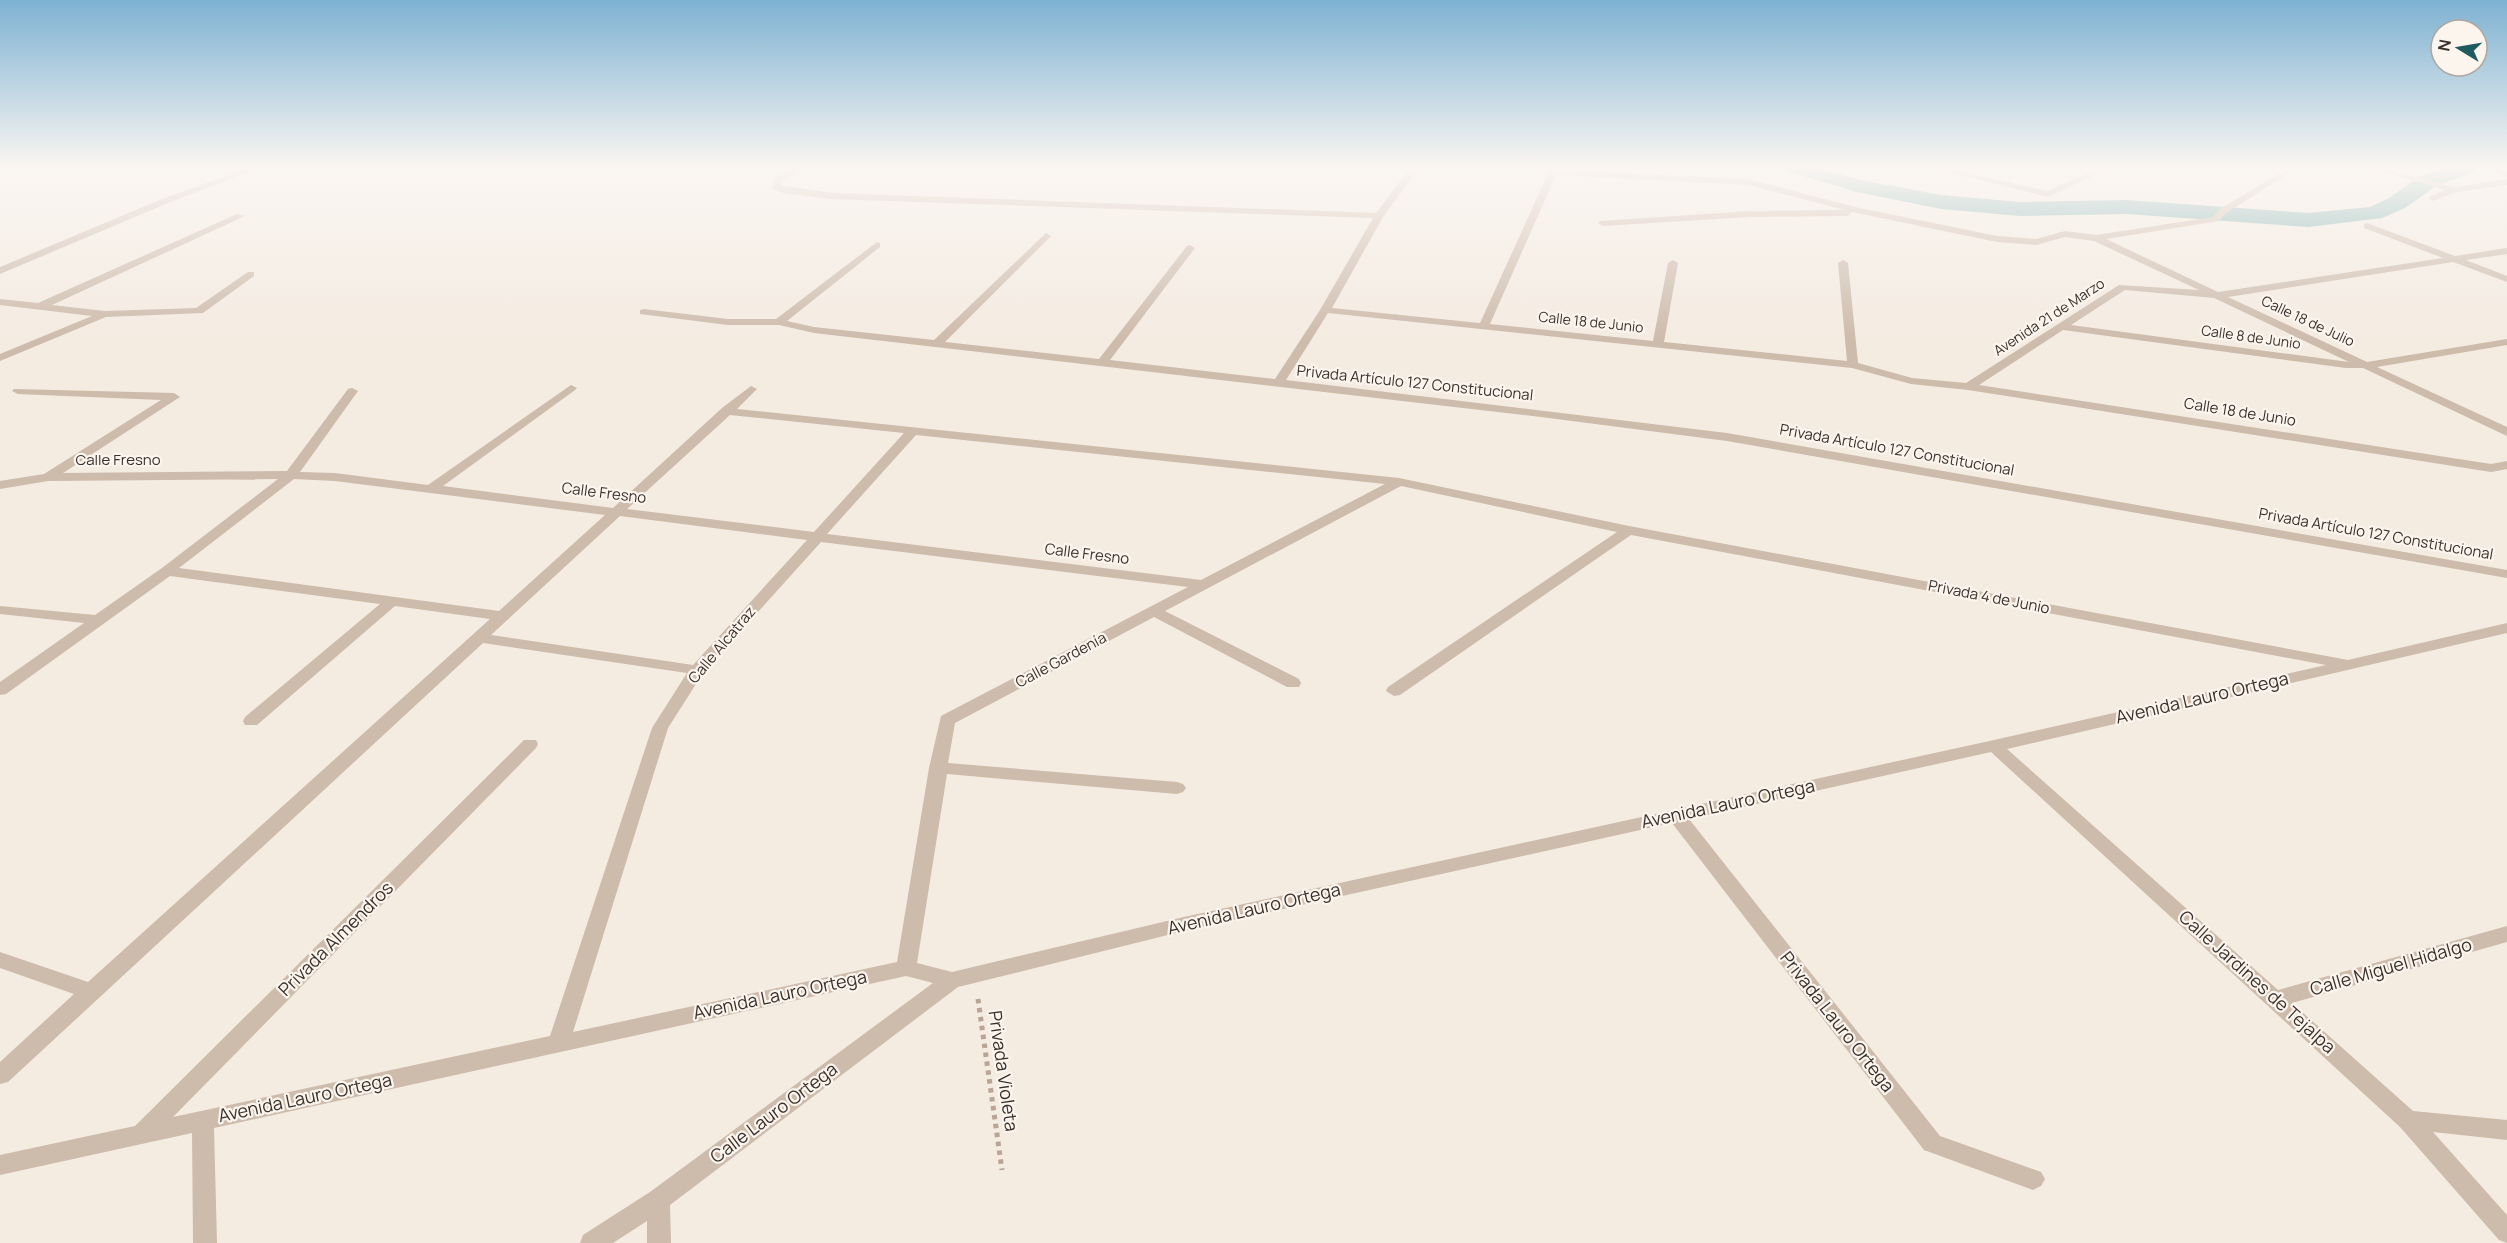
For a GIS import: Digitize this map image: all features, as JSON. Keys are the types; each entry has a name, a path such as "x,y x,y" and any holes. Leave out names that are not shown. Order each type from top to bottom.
{"street":[{"path":"0,271 108,225"},
{"path":"41,306 220,225"},
{"path":"1278,384 1325,310 1374,225"},
{"path":"1484,326 1528,225"},
{"path":"1929,225 1998,239 2036,242 2065,234 2096,238 2178,225"},
{"path":"2367,226 2507,279"},
{"path":"937,344 1046,236"},
{"name":"Calle 18 de Julio","path":"2096,238 2507,432"},
{"path":"779,322 877,245"},
{"path":"1103,362 1190,248"},
{"name":"Avenida 21 de Marzo","path":"1968,387 2123,287 2218,295 2507,251"},
{"path":"1658,344 1673,263"},
{"path":"1843,263 1853,365"},
{"path":"0,302 105,314 199,311 250,274"},
{"name":"Calle 18 de Junio","path":"1325,310 1853,365 1911,381 1968,387 2491,468 2507,465"},
{"name":"Privada Artículo 127 Constitucional","path":"644,312 728,322 779,322 814,330 1541,413 1727,437 2507,574"},
{"path":"0,358 105,314"},
{"name":"Calle 8 de Junio","path":"2062,327 2346,365 2366,365 2507,342"},
{"path":"432,488 571,388"},
{"path":"0,1076 750,389"},
{"path":"0,690 167,572 291,475 352,391"},
{"path":"18,392 174,398 48,477"},
{"name":"Privada 4 de Junio","path":"726,411 1399,482 1629,530 2349,664"},
{"name":"Calle Alcatraz","path":"559,1042 660,728 697,670 914,430"},
{"name":"Calle Fresno","path":"0,485 48,477 291,475 432,488 1203,585"},
{"name":"Calle Gardenía","path":"906,968 947,720 1399,482"},
{"path":"1394,690 1629,530"},
{"path":"167,572 503,616"},
{"path":"251,722 392,601"},
{"path":"0,610 99,620"},
{"path":"1154,611 1293,684"},
{"name":"Avenida Lauro Ortega","path":"0,1165 906,968 952,980 1184,924 1994,746 2507,628"},
{"path":"478,638 697,670"},
{"name":"Privada Almendros","path":"141,1134 530,744"},
{"name":"Calle Jardines de Tejalpa","path":"1994,746 2408,1120 2507,1232"},
{"path":"938,768 1177,788"},
{"name":"Privada Lauro Ortega","path":"1676,816 1932,1143 2033,1179"},
{"name":"Calle Miguel Hidalgo","path":"2276,999 2507,934"},
{"path":"0,960 91,992"},
{"name":"Calle Lauro Ortega","path":"592,1243 658,1200 952,980"},
{"path":"2408,1120 2507,1130"},
{"path":"203,1121 205,1243"},
{"path":"658,1200 659,1243"}],"path":[{"name":"Privada Violeta","path":"975,975 1002,1170"}]}
